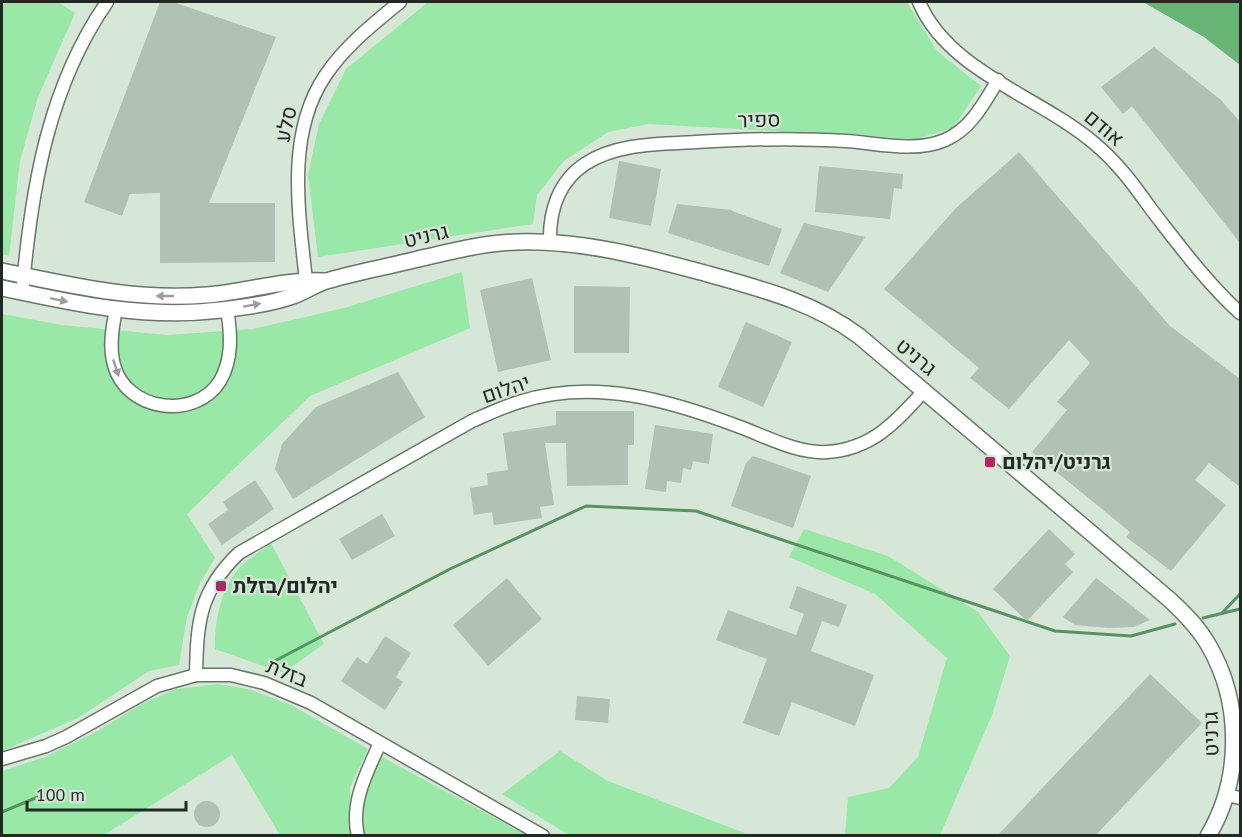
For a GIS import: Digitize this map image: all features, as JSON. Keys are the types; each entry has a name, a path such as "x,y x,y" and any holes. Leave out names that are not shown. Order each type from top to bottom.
{"street":[{"path":"23,292 32,201 51,120 64,82 80,47 106,2"},
{"name":"סלע","path":"307,285 298,159 300,139 310,105 325,76 344,52 366,29 400,2"},
{"name":"אודם","path":"919,2 936,31 955,51 1061,119 1104,152 1125,174 1203,275 1240,313"},
{"name":"ספיר","path":"550,243 552,217 559,192 575,172 600,156 636,146 746,139 930,145 954,136 963,129 998,80"},
{"name":"גרניט","path":"307,285 476,246 515,242 550,243 602,248 649,258 764,290 824,314 850,330 924,392 1170,600 1198,629 1219,663 1232,702 1235,746 1234,797 1208,836"},
{"path":"2,271 100,291 162,297 307,285"},
{"path":"2,288 116,310 179,313 227,309 287,298 307,285"},
{"path":"116,310 111,344 118,376 133,394 145,401 160,406 176,406 201,399 212,391 219,381 230,349 227,309"},
{"name":"יהלום","path":"196,675 198,623 205,602 212,584 224,567 239,553 472,421 501,409 543,396 599,391 625,393 703,413 792,447 825,453 844,450 879,435 893,425 924,392"},
{"name":"בזלת","path":"2,759 46,746 66,737 157,686 196,675 231,675 264,682 310,703 543,836"},
{"path":"358,836 356,815 358,796 380,743"}],"green space":[{"path":"2,2 58,2 75,13 38,97 20,161 9,256 2,254"},
{"path":"428,2 907,2 937,51 981,86 953,128 916,139 649,124 608,132 564,161 537,195 533,224 318,257 308,175 319,124 346,69"},
{"path":"1143,2 1240,2 1240,65 1204,37"},
{"path":"462,272 470,328 310,396 187,514 215,558 200,583 187,617 179,665 149,671 78,718 2,751 2,314 62,325 167,335 253,329 344,308"},
{"path":"804,529 888,556 978,612 1010,656 992,715 940,835 845,835 848,797 889,788 918,757 947,658 875,594 789,557"},
{"path":"271,543 324,644 283,673 215,649 217,618 227,586 238,569"},
{"path":"218,684 248,689 291,705 368,749 350,787 352,835 280,835 232,755 104,835 2,836 2,771 45,757 94,733 142,704 176,689"},
{"path":"560,751 608,781 750,835 569,835 502,794"},
{"path":"382,757 526,835 366,836 363,815 366,795"}],"building":[{"path":"160,2 173,2 276,37 209,203 275,203 275,262 160,263 160,193 130,194 122,216 84,202"},
{"path":"1154,47 1221,100 1240,122 1240,243 1132,106 1123,114 1101,87"},
{"path":"1019,152 1170,326 1240,379 1240,487 1209,463 1195,480 1226,505 1171,571 1126,537 1130,532 1032,452 1067,410 1057,402 1090,363 1069,340 1009,409 970,378 979,368 884,289 956,208"},
{"path":"619,161 661,169 651,226 609,218"},
{"path":"819,166 903,174 902,189 894,188 890,219 815,212"},
{"path":"677,204 732,210 782,229 769,266 668,233"},
{"path":"804,223 865,237 828,292 780,273"},
{"path":"532,278 551,360 498,372 480,290"},
{"path":"574,286 630,287 629,353 574,353"},
{"path":"746,322 792,342 763,407 718,387"},
{"path":"398,372 425,417 293,499 275,469 282,444 316,407"},
{"path":"556,411 634,411 634,445 628,445 628,485 567,486 566,443 545,443 554,505 540,507 542,518 494,525 492,512 474,515 470,488 488,485 487,473 508,470 503,433 556,425"},
{"path":"655,425 713,434 709,464 693,461 691,470 683,468 681,483 667,481 666,492 645,489"},
{"path":"753,456 811,476 793,528 731,506 746,463"},
{"path":"255,480 274,509 222,545 208,524 228,510 223,502"},
{"path":"382,514 395,536 352,560 339,539"},
{"path":"1049,529 1075,554 1065,564 1073,572 1027,621 993,589"},
{"path":"507,578 542,619 488,666 453,625"},
{"path":"1096,578 1150,620 1134,627 1108,628 1075,625 1063,617"},
{"path":"797,586 847,605 839,627 822,621 811,651 874,675 855,726 792,702 779,736 743,723 767,659 716,640 728,610 796,635 804,614 789,608"},
{"path":"385,636 411,653 396,677 403,682 385,710 341,681 357,657 367,664"},
{"path":"1150,674 1202,723 1095,836 997,836"},
{"path":"577,696 610,699 608,723 575,720"},
{"path":"207,801 217,804 220,814 217,824 207,827 197,824 194,814 197,804"}],"waterway":[{"path":"269,664 450,569 586,506 696,511 1055,631 1131,636 1175,624"},
{"path":"1223,612 1240,594"},
{"path":"1203,618 1240,609"},
{"path":"2,812 45,794"}],"place":[{"name":"גרניט/יהלום","path":"990,462"},
{"name":"יהלום/בזלת","path":"221,586"}]}
